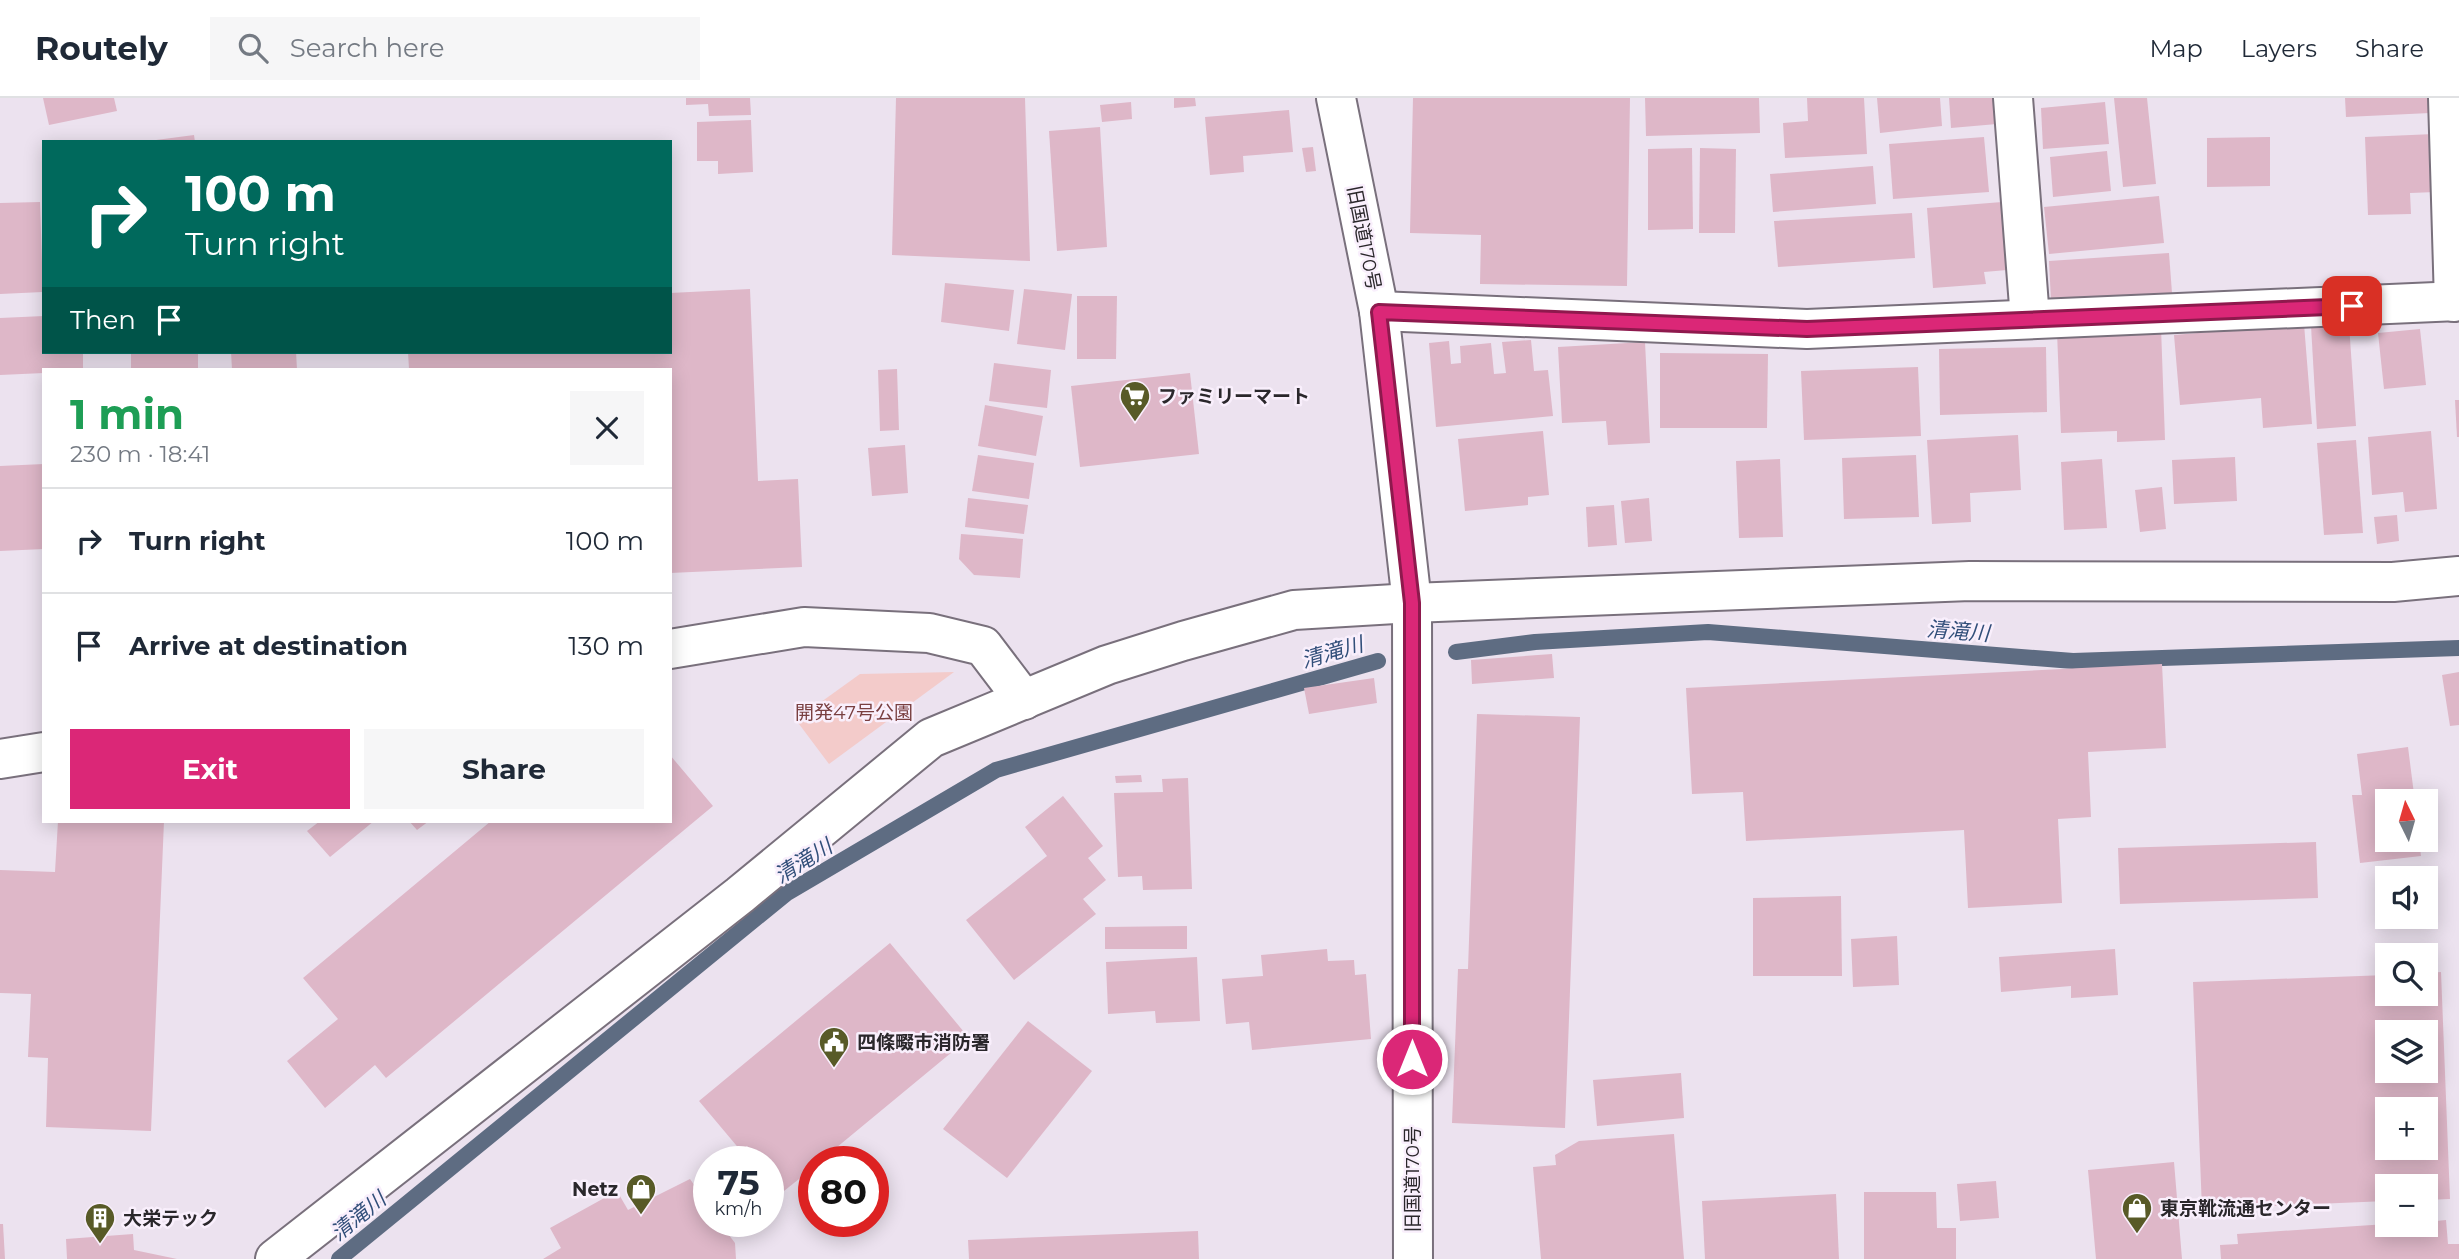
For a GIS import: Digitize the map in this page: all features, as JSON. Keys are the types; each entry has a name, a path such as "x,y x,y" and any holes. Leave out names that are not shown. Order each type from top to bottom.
{"main road":[{"name":"旧国道170号","path":"1336,98 1379,312 1412,603 1413,1259"},
{"path":"2013,98 2030,319"},
{"path":"1379,312 1807,329 2456,302 2448,98"},
{"path":"275,1259 740,895 930,738 1107,665 1183,641 1294,610 1412,603 1970,581 2393,582 2459,576"},
{"path":"672,649 804,627 929,633 983,646 1024,699"},
{"path":"0,759 42,752"}],"green space":[{"name":"開発47号公園","path":"954,672 829,764 796,720 860,674"}],"building":[{"path":"43,98 114,98 117,111 49,125"},
{"path":"686,98 750,98 751,115 709,116 708,104 686,105"},
{"path":"896,98 1025,98 1030,261 892,255"},
{"path":"1174,98 1195,98 1196,106 1174,108"},
{"path":"1413,98 1630,98 1627,286 1480,284 1481,235 1410,233"},
{"path":"1645,98 1759,98 1760,133 1646,136"},
{"path":"1807,98 1864,98 1867,154 1785,158 1783,123 1808,121"},
{"path":"1877,98 1940,98 1942,126 1880,133"},
{"path":"1949,98 1995,98 1997,124 1951,128"},
{"path":"2114,98 2147,98 2156,184 2123,187"},
{"path":"2345,98 2429,98 2430,113 2346,117"},
{"path":"1131,102 1132,119 1102,122 1100,105"},
{"path":"2105,102 2109,144 2043,149 2041,108"},
{"path":"1289,110 1293,152 1243,156 1244,172 1210,175 1205,117"},
{"path":"751,120 753,172 718,174 718,161 697,161 697,122"},
{"path":"1100,127 1107,247 1057,251 1049,131"},
{"path":"2434,134 2436,192 2410,193 2411,214 2368,215 2365,137"},
{"path":"194,135 195,140 156,140"},
{"path":"1984,137 1989,192 1893,199 1889,144"},
{"path":"2270,137 2270,186 2207,187 2207,138"},
{"path":"1313,147 1316,171 1306,172 1302,148"},
{"path":"1692,148 1693,229 1648,230 1648,149"},
{"path":"1700,148 1736,149 1735,233 1699,233"},
{"path":"2107,151 2111,191 2053,197 2050,157"},
{"path":"1873,166 1876,204 1773,212 1770,174"},
{"path":"2159,196 2164,243 2049,254 2044,207"},
{"path":"40,202 42,292 0,294 0,203"},
{"path":"2002,202 2007,270 1984,272 1986,284 1933,288 1927,208"},
{"path":"1912,213 1915,258 1778,267 1774,221"},
{"path":"2169,253 2172,293 2051,301 2049,261"},
{"path":"945,283 1014,290 1009,331 941,322"},
{"path":"750,289 758,481 798,479 802,567 672,573 672,368 409,368 408,354 672,354 672,293"},
{"path":"1024,289 1072,294 1065,350 1017,344"},
{"path":"1077,296 1117,296 1116,359 1077,359"},
{"path":"42,316 42,354 83,354 83,368 42,368 42,373 0,375 0,318"},
{"path":"2304,324 2312,424 2263,428 2261,398 2180,405 2174,335"},
{"path":"2349,324 2356,426 2317,429 2311,326"},
{"path":"2161,327 2165,440 2117,442 2117,431 2061,433 2057,332"},
{"path":"2420,329 2426,385 2384,389 2378,333"},
{"path":"1531,340 1534,371 1548,370 1553,416 1436,427 1429,343 1449,341 1451,364 1461,363 1460,346 1491,343 1494,374 1506,373 1502,342"},
{"path":"1645,342 1650,443 1608,445 1606,421 1562,423 1558,347"},
{"path":"2046,347 2047,412 1940,415 1939,349"},
{"path":"1660,353 1768,354 1767,428 1660,428"},
{"path":"131,354 198,354 198,368 131,368"},
{"path":"231,354 296,354 297,368 232,368"},
{"path":"994,363 1051,370 1047,408 989,401"},
{"path":"1918,367 1921,436 1804,440 1801,371"},
{"path":"897,369 899,430 880,431 878,370"},
{"path":"1190,373 1199,454 1080,467 1071,386"},
{"path":"2455,400 2459,400 2459,437 2457,437"},
{"path":"985,405 1043,416 1036,456 978,446"},
{"path":"1543,431 1549,495 1528,497 1528,505 1465,511 1458,439"},
{"path":"2431,431 2437,509 2405,512 2403,492 2372,495 2368,437"},
{"path":"2018,435 2021,490 1970,493 1971,522 1932,524 1927,440"},
{"path":"2356,440 2363,533 2324,535 2317,443"},
{"path":"905,445 908,493 872,496 868,448"},
{"path":"978,455 1034,463 1029,499 972,491"},
{"path":"1916,455 1919,517 1844,519 1842,458"},
{"path":"2235,457 2237,501 2174,504 2172,460"},
{"path":"1780,459 1783,537 1739,538 1736,461"},
{"path":"2102,459 2107,528 2064,530 2061,462"},
{"path":"42,464 42,549 0,551 0,466"},
{"path":"2162,487 2166,529 2140,532 2135,490"},
{"path":"968,498 1028,505 1024,534 965,527"},
{"path":"1649,498 1652,541 1625,543 1621,501"},
{"path":"1614,505 1617,545 1588,547 1586,507"},
{"path":"2397,515 2399,541 2377,544 2374,517"},
{"path":"961,534 1023,539 1020,578 974,575 959,559"},
{"path":"1552,654 1554,678 1472,684 1471,660"},
{"path":"2162,664 2166,748 2088,752 2091,817 2058,819 2062,903 1968,908 1964,830 1746,841 1743,792 1692,794 1686,688"},
{"path":"2459,672 2459,725 2450,726 2442,675"},
{"path":"1374,678 1377,703 1309,714 1304,688"},
{"path":"1477,714 1580,717 1565,1128 1452,1123 1458,969 1468,969"},
{"path":"2408,747 2413,789 2375,789 2375,852 2420,852 2421,856 2360,863 2352,795 2362,795 2357,754"},
{"path":"672,757 713,806 386,1078 375,1065 325,1108 287,1061 338,1019 303,978 489,823 672,823"},
{"path":"1141,775 1142,782 1116,783 1115,776"},
{"path":"1188,778 1192,889 1143,890 1142,876 1118,877 1114,793 1163,792 1162,779"},
{"path":"1063,796 1103,846 1088,858 1106,880 1083,899 1096,914 1014,980 966,920 1047,856 1025,827"},
{"path":"58,823 164,823 151,1131 46,1127 48,1058 28,1057 31,994 0,993 0,870 55,872"},
{"path":"317,823 372,823 330,857 307,831"},
{"path":"411,823 426,823 417,830"},
{"path":"2316,842 2318,898 2120,904 2118,848"},
{"path":"1841,896 1842,976 1753,976 1753,898"},
{"path":"1187,926 1187,949 1105,949 1105,927"},
{"path":"1897,936 1899,985 1853,987 1851,939"},
{"name":"四條畷市消防署","path":"890,943 969,1038 838,1146 798,1146 798,1180 784,1191 784,1146 737,1146 699,1101"},
{"path":"1327,949 1328,961 1354,960 1355,975 1366,974 1371,1039 1252,1050 1249,1022 1226,1024 1222,979 1263,976 1261,955"},
{"path":"2115,949 2118,995 2071,998 2071,986 2001,992 1999,957"},
{"path":"1197,957 1200,1021 1156,1023 1155,1011 1108,1014 1106,962"},
{"path":"2438,972 2441,972 2450,1199 2438,1200 2438,1174 2375,1174 2375,1202 2202,1209 2193,982 2375,975 2375,1006 2438,1006"},
{"path":"1028,1021 1092,1071 1007,1178 943,1129"},
{"path":"1681,1073 1684,1118 1597,1126 1593,1080"},
{"path":"1674,1134 1684,1259 1541,1259 1533,1167 1556,1165 1555,1155 1579,1141"},
{"path":"2174,1162 2182,1259 2096,1259 2088,1170"},
{"name":"Netz","path":"690,1179 693,1183 693,1237 730,1237 735,1243 736,1259 543,1259 561,1248 550,1228 617,1191 628,1210"},
{"path":"1996,1181 1999,1218 1960,1221 1957,1184"},
{"path":"1864,1192 1936,1192 1937,1228 1956,1228 1956,1259 1864,1259"},
{"path":"1836,1194 1839,1259 1705,1259 1702,1201"},
{"path":"2446,1220 2448,1244 2459,1244 2459,1259 2221,1259 2220,1245 2238,1244 2237,1234 2375,1225 2375,1237 2438,1237 2438,1221"},
{"path":"0,1224 3,1224 5,1259 0,1259"},
{"path":"1198,1231 1199,1259 969,1259 968,1240"},
{"name":"大栄テック","path":"133,1234 134,1250 177,1259 67,1259 66,1239"}],"waterway":[{"name":"清滝川","path":"1456,652 1535,642 1708,632 2073,661 2459,648"},
{"name":"清滝川","path":"339,1259 787,893 996,770 1378,661"}],"place":[{"name":"ファミリーマート","path":"1135,423"},
{"name":"四條畷市消防署","path":"834,1069"},
{"name":"Netz","path":"641,1216"},
{"name":"東京靴流通センター","path":"2137,1235"},
{"name":"大栄テック","path":"100,1245"}],"route":[{"path":"1412,1059 1412,603 1379,312 1807,329 2352,306"}]}
